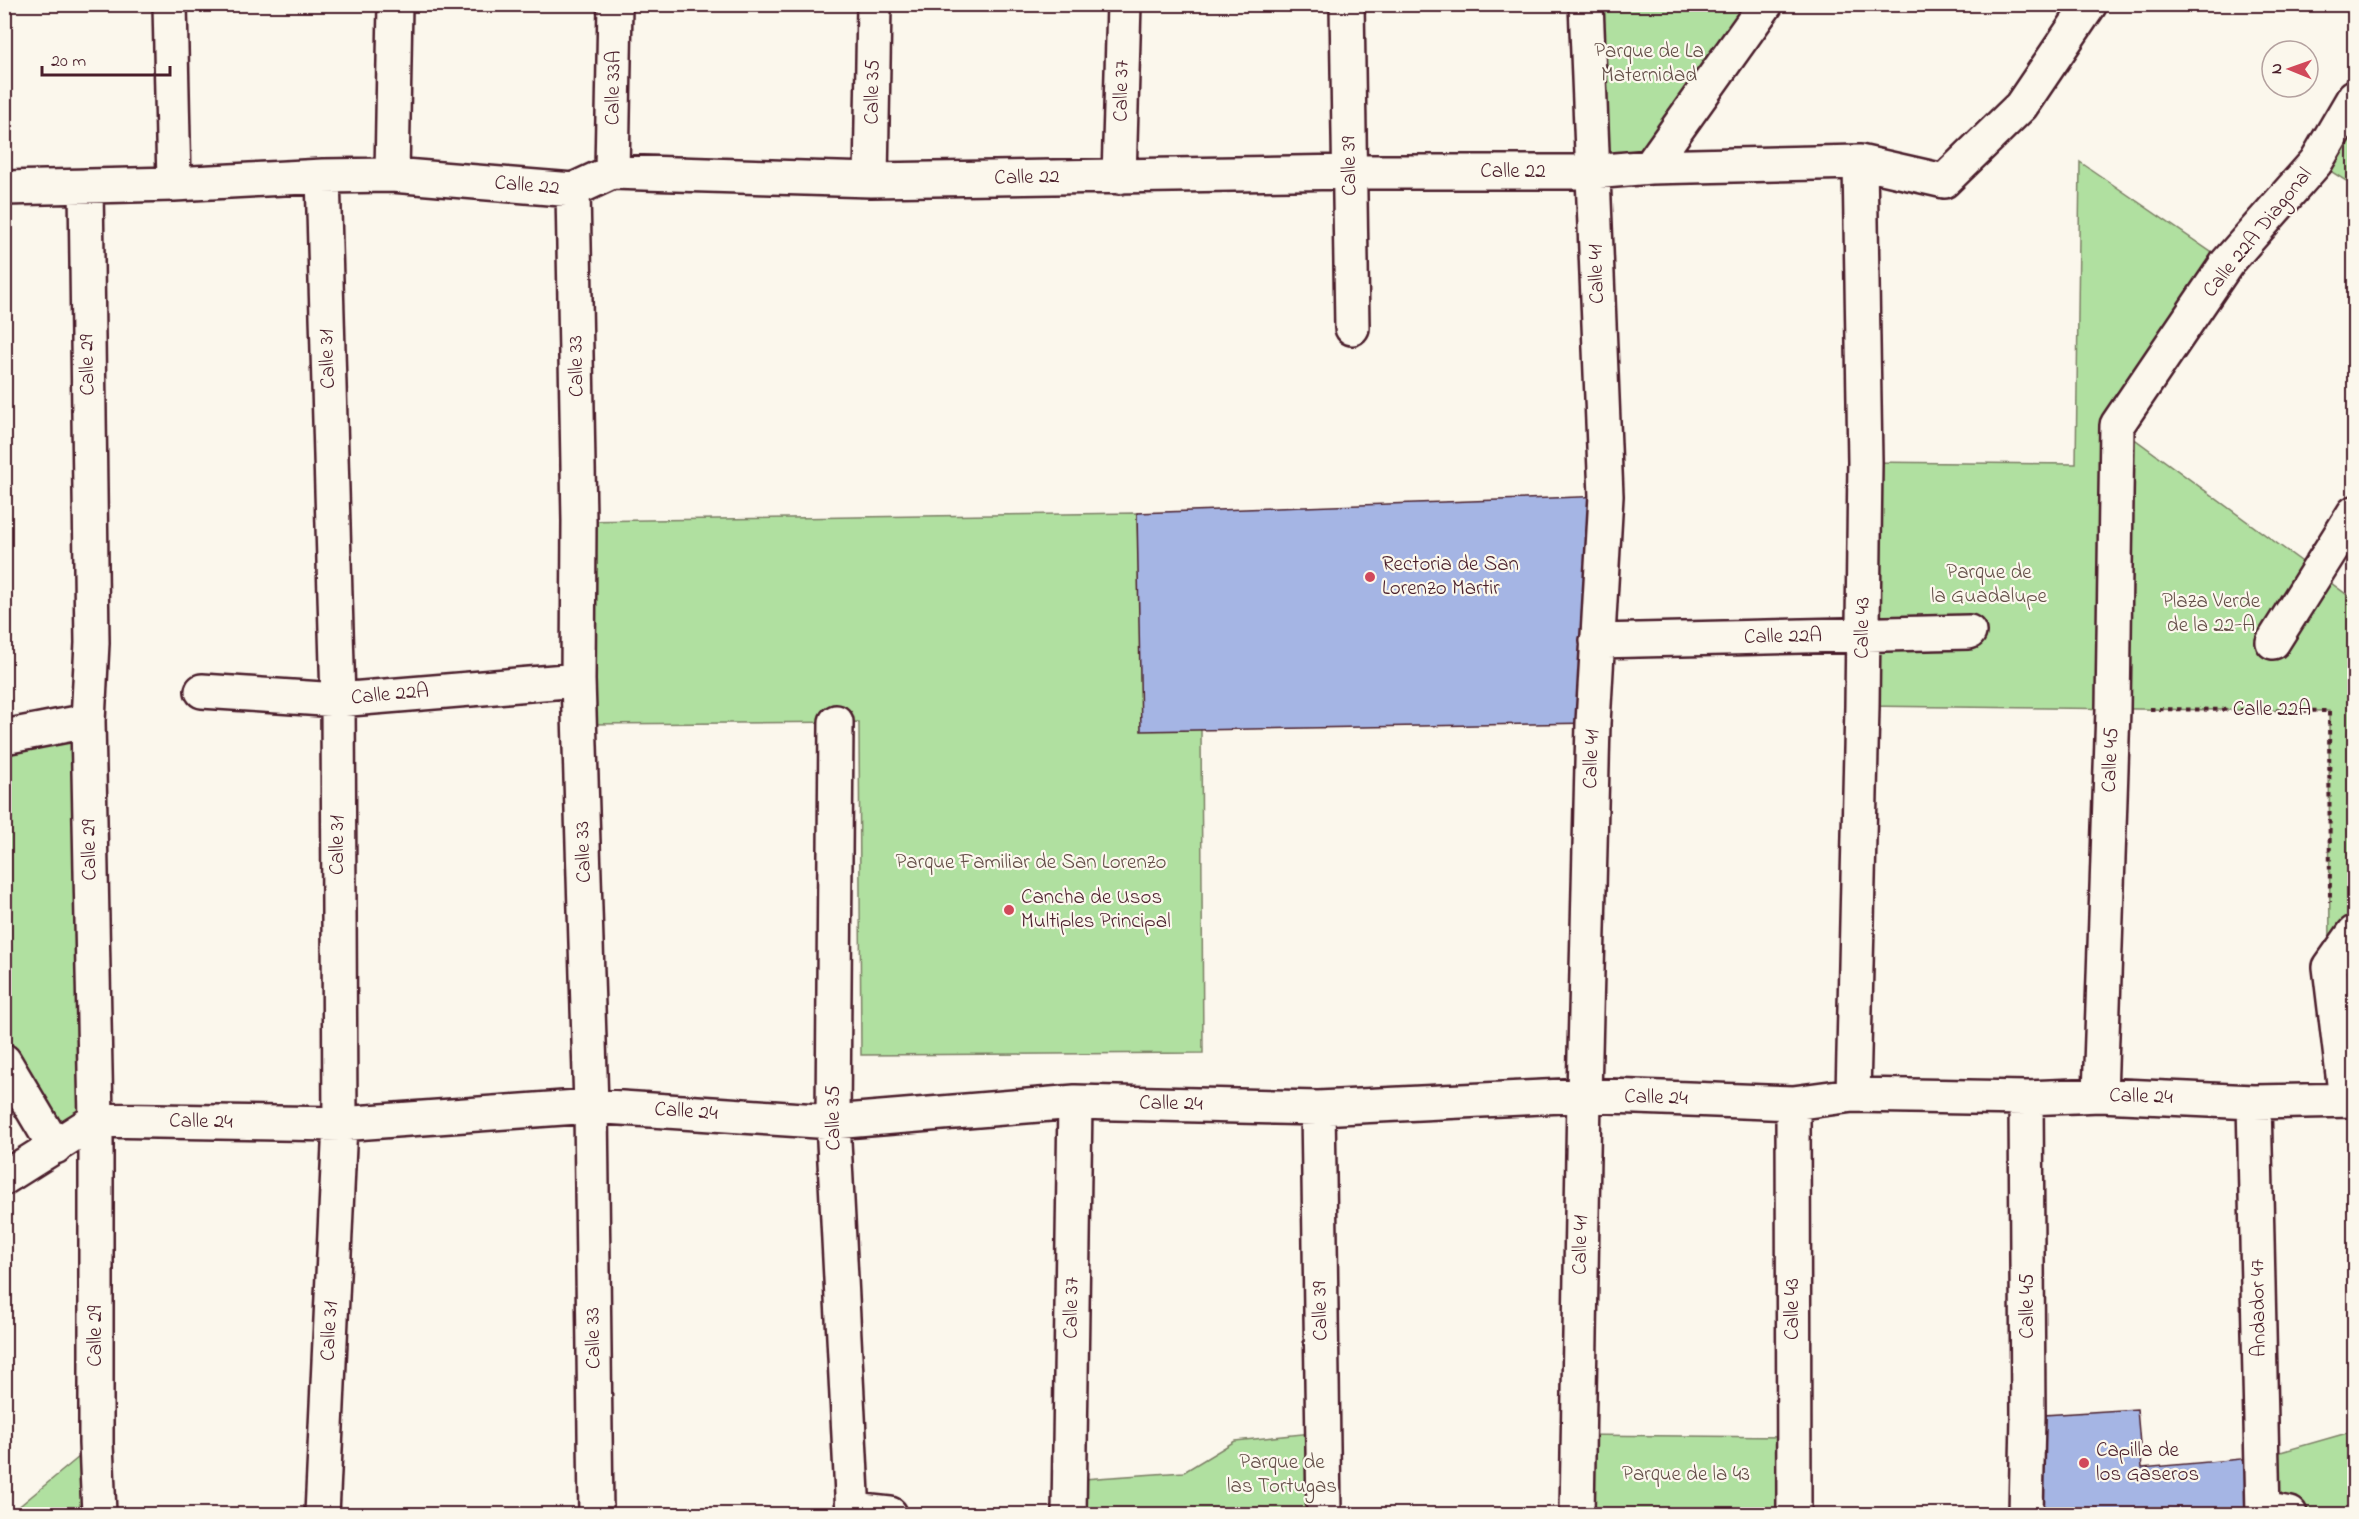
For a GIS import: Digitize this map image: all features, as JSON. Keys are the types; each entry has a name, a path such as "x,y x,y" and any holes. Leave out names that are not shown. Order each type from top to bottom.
{"street":[{"path":"170,4 174,184"},
{"path":"392,175 395,4"},
{"name":"Calle 33A","path":"612,172 615,4"},
{"name":"Calle 35","path":"871,180 874,4"},
{"name":"Calle 37","path":"1119,177 1124,4"},
{"name":"Calle 39","path":"1347,4 1352,328"},
{"name":"Calle 41","path":"1577,1515 1593,723 1606,496 1586,4"},
{"path":"1650,167 1766,4"},
{"name":"Calle 22","path":"4,188 392,175 573,190 612,172 871,180 1350,172 1593,172 1650,167 1860,162 1944,181 2021,106 2090,4"},
{"name":"Calle 22A Diagonal","path":"2117,425 2227,263 2316,162 2355,97"},
{"name":"Calle 43","path":"1853,1095 1865,462 1860,162"},
{"name":"Calle 31","path":"322,1515 340,1124 338,700 323,176"},
{"name":"Calle 29","path":"86,186 92,643 88,721 96,1120 96,1431 99,1515"},
{"name":"Calle 33","path":"573,190 579,521 578,680 591,1106 596,1515"},
{"name":"Calle 45","path":"2100,1095 2113,709 2117,425"},
{"path":"2273,642 2355,513"},
{"name":"Calle 22A","path":"1597,641 1969,632"},
{"name":"Calle 22A","path":"202,692 338,700 578,680"},
{"path":"4,737 88,721"},
{"name":"Calle 35","path":"836,722 833,1122 853,1512"},
{"path":"2350,1100 2330,967 2355,933"},
{"path":"4,1061 55,1147"},
{"name":"Calle 24","path":"96,1120 340,1124 591,1106 833,1122 1075,1102 1318,1108 1584,1095 1793,1103 1853,1095 2026,1098 2100,1095 2254,1102 2350,1100"},
{"name":"Calle 45","path":"2026,1098 2028,1416 2026,1515"},
{"name":"Calle 37","path":"1069,1515 1075,1102"},
{"name":"Andador 47","path":"2254,1102 2273,1513"},
{"name":"Calle 43","path":"1793,1103 1794,1515"},
{"name":"Calle 39","path":"1318,1108 1324,1515"},
{"path":"4,1178 96,1120"},
{"path":"853,1512 890,1515"}],"path":[{"name":"Calle 22A","path":"2113,709 2329,711 2330,909"}],"green space":[{"name":"Parque de La Maternidad","path":"1586,5 1766,5 1650,167 1593,172"},
{"path":"2354,97 2354,186 2316,162"},
{"name":"Parque de la Guadalupe","path":"2080,162 2227,263 2117,426 2354,600 2354,933 2330,967 2329,711 1862,706 1865,462 2076,464"},
{"name":"Parque Familiar de San Lorenzo","path":"1137,513 1142,691 1201,729 1203,1053 861,1055 859,722 581,724 579,521"},
{"path":"88,721 96,1120 55,1147 5,1061 4,737"},
{"path":"2354,1431 2354,1514 2263,1514 2263,1457"},
{"name":"Parque de las Tortugas","path":"1322,1432 1324,1514 1069,1514 1069,1480 1184,1472 1235,1441"},
{"name":"Parque de la 43","path":"1577,1435 1793,1437 1794,1514 1577,1514"},
{"path":"96,1443 99,1514 10,1514"}],"building":[{"name":"Rectoria de San Lorenzo Martir","path":"1606,496 1593,723 1141,731 1137,513"},
{"name":"Capilla de los Gaseros","path":"2137,1409 2142,1468 2263,1457 2263,1514 2138,1514 2138,1512 2026,1510 2028,1416"}],"place":[{"name":"Rectoria de San Lorenzo Martir","path":"1370,577"},
{"name":"Cancha de Usos Multiples Principal","path":"1009,910"},
{"name":"Capilla de los Gaseros","path":"2084,1463"}],"park label":[{"name":"Plaza Verde de la 22-A","path":"2211,614"}]}
